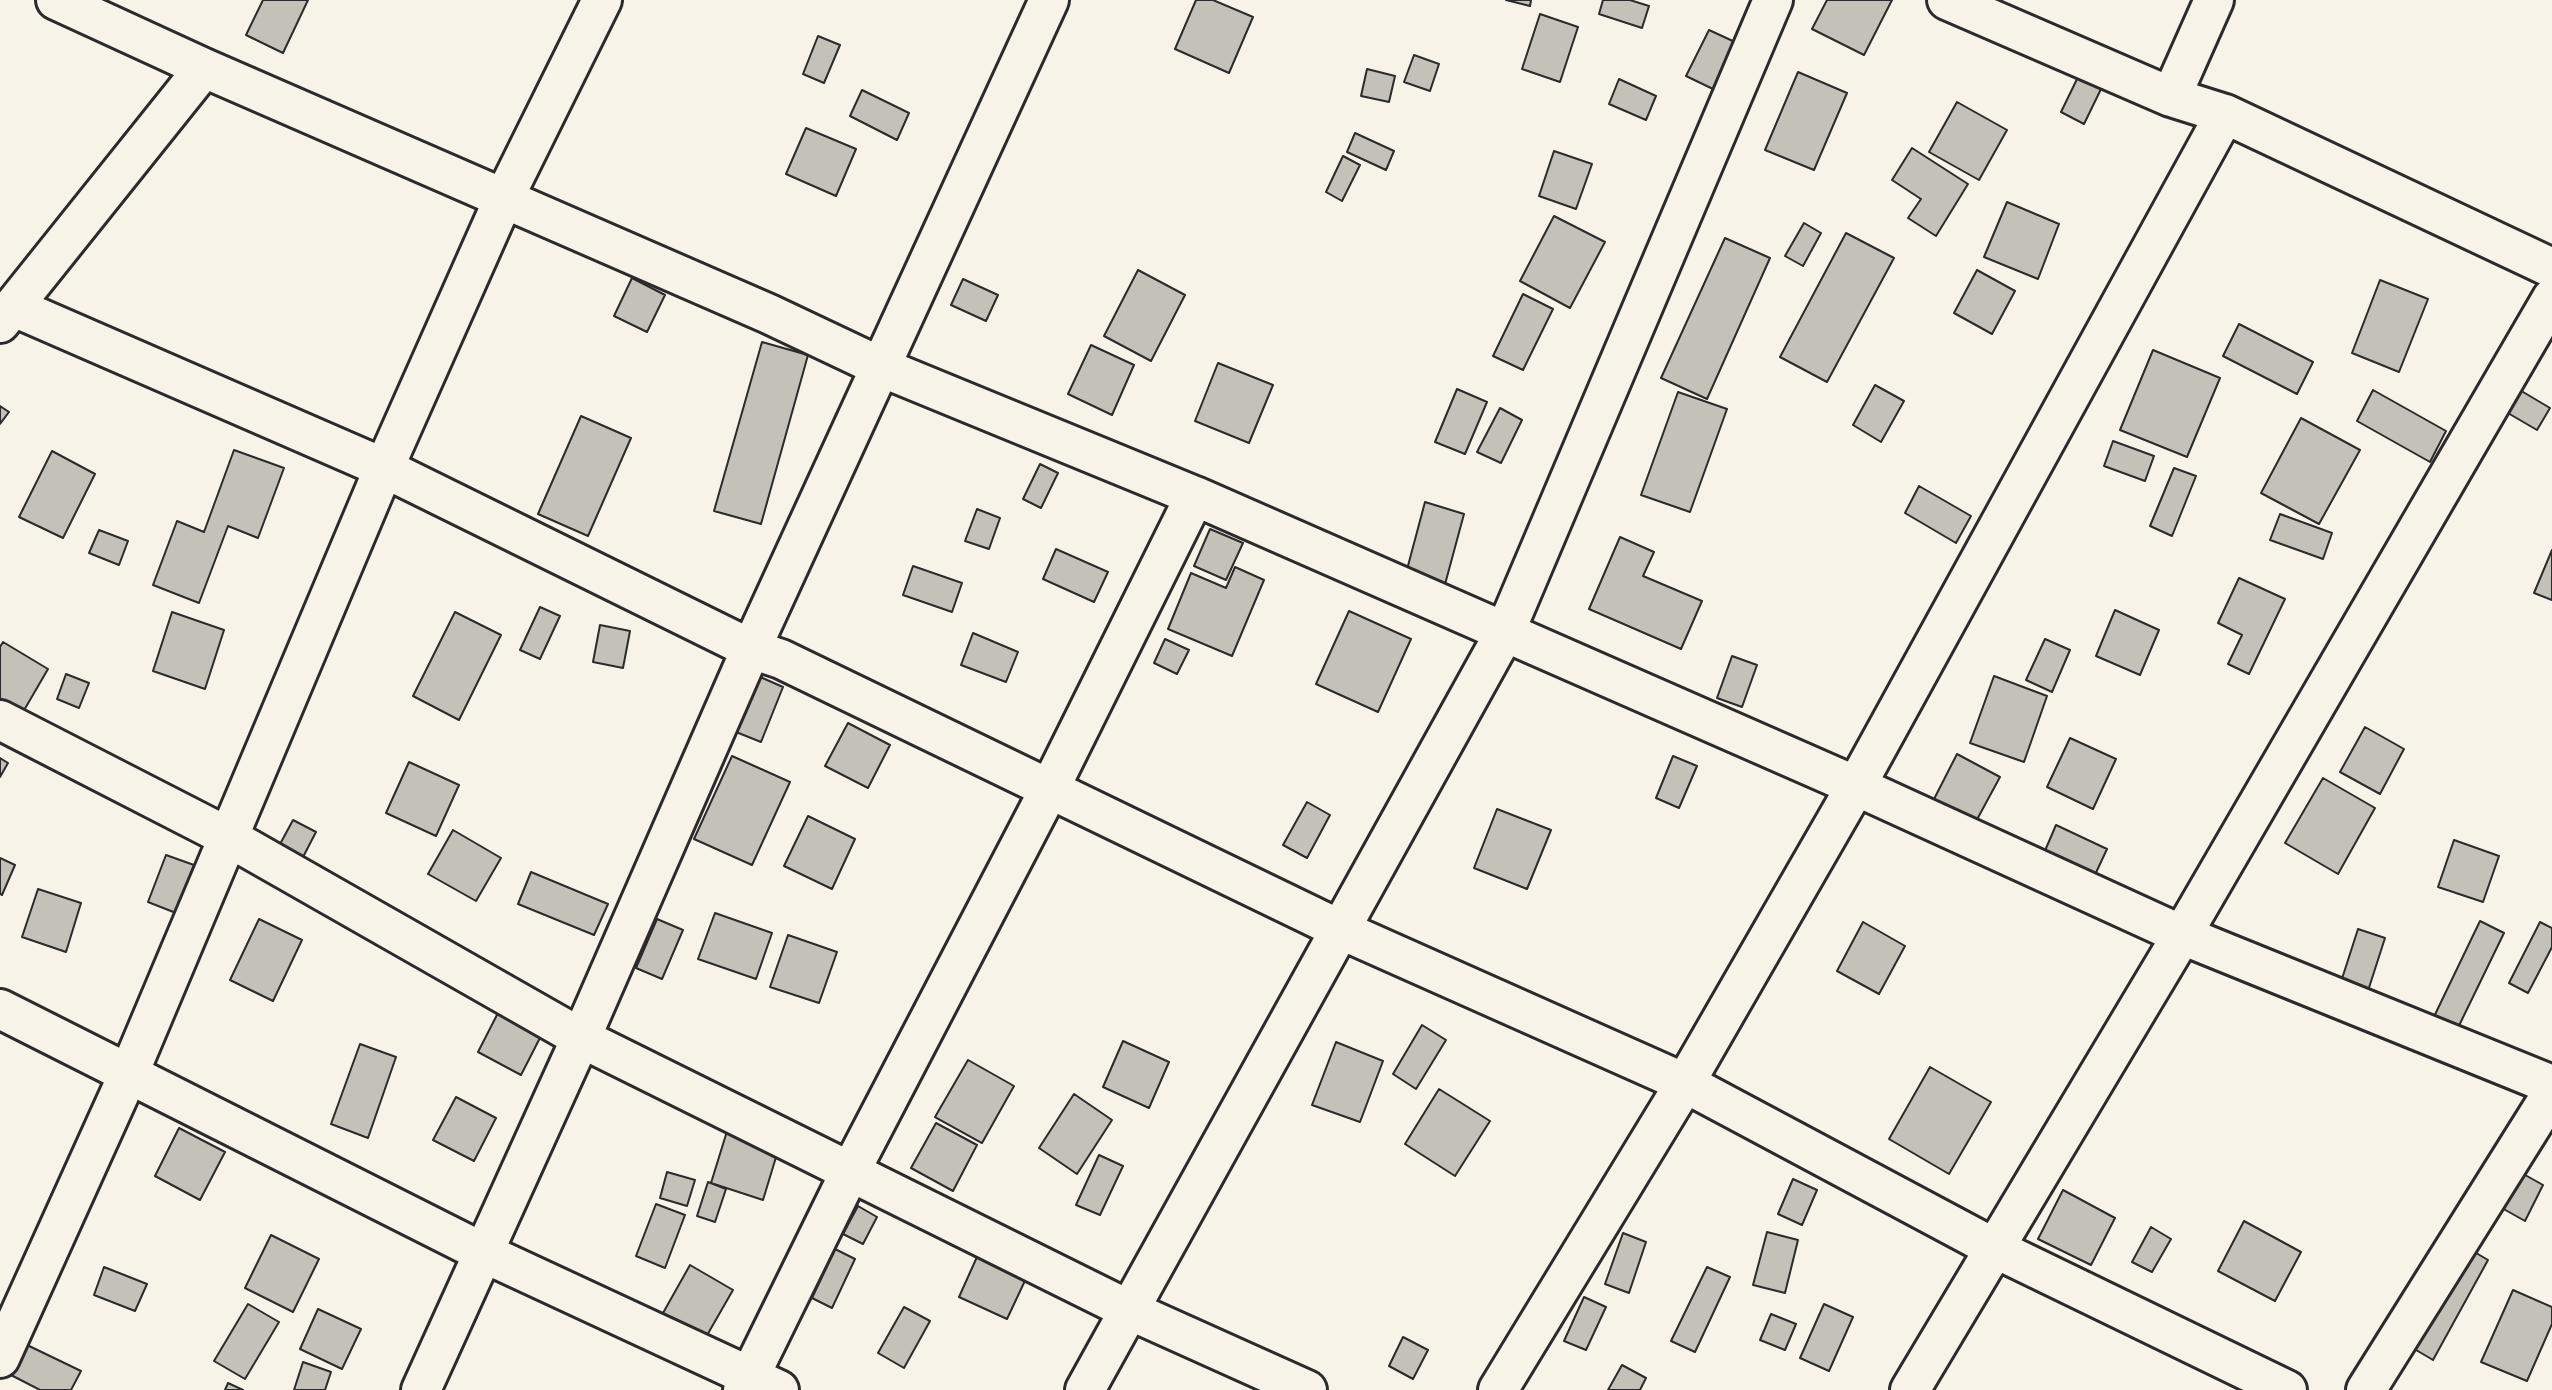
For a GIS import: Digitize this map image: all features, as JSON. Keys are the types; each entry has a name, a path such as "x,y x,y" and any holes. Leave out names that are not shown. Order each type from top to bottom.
{"street":[{"path":"56,0 204,68 769,314 883,368 1195,495 1856,786 2182,935 2552,1085"},
{"path":"0,1358 129,1073 384,468 505,198 601,0"},
{"path":"421,1390 581,1038 751,649 883,368 1049,0"},
{"path":"1085,1390 1505,632 1773,0"},
{"path":"1947,0 2171,97 2225,114 2552,268"},
{"path":"2171,97 2214,0"},
{"path":"204,68 7,315 384,468 751,649 781,659 1339,929 1685,1083 1994,1248 2287,1390"},
{"path":"1498,1390 1685,1083 1856,786 2225,114"},
{"path":"1910,1390 2182,935 2552,298"},
{"path":"0,1009 484,1254 758,1385 851,1170 1049,790 1195,495"},
{"path":"0,720 228,837 581,1038 1129,1310 1307,1390"},
{"path":"2366,1390 2552,1093"}],"building":[{"path":"263,0 308,0 283,53 246,35"},
{"path":"1196,0 1213,0 1253,17 1229,73 1175,49"},
{"path":"1506,0 1531,0 1530,6"},
{"path":"1603,0 1630,0 1649,6 1642,28 1599,14"},
{"path":"1827,0 1892,0 1864,55 1812,29"},
{"path":"1540,14 1578,27 1560,82 1522,69"},
{"path":"1709,30 1735,42 1713,89 1686,76"},
{"path":"818,36 840,45 824,83 803,74"},
{"path":"1414,55 1439,64 1430,91 1404,82"},
{"path":"1367,69 1395,76 1389,102 1361,96"},
{"path":"1798,72 1847,93 1814,170 1765,150"},
{"path":"2079,75 2102,87 2084,124 2061,112"},
{"path":"1619,79 1656,96 1646,120 1609,104"},
{"path":"862,90 909,113 897,140 850,116"},
{"path":"1957,102 2007,130 1979,180 1929,152"},
{"path":"806,128 856,149 836,196 786,174"},
{"path":"1355,133 1394,151 1386,170 1347,152"},
{"path":"1912,148 1968,184 1936,236 1908,218 1921,199 1892,180"},
{"path":"1554,151 1592,164 1576,209 1539,196"},
{"path":"1343,156 1360,165 1342,201 1326,192"},
{"path":"2007,202 2059,224 2038,279 1984,257"},
{"path":"1554,216 1605,242 1570,308 1520,281"},
{"path":"1804,223 1821,233 1803,266 1785,256"},
{"path":"1846,233 1894,258 1827,382 1780,357"},
{"path":"1725,238 1770,258 1707,399 1661,378"},
{"path":"1138,270 1185,295 1151,361 1104,336"},
{"path":"1977,270 2015,291 1992,334 1954,313"},
{"path":"632,278 665,295 647,332 614,316"},
{"path":"963,279 998,295 986,321 951,305"},
{"path":"2380,280 2428,299 2399,372 2352,353"},
{"path":"1523,294 1553,309 1523,370 1493,356"},
{"path":"2239,324 2313,362 2297,394 2223,356"},
{"path":"762,342 808,355 761,524 714,511"},
{"path":"1091,345 1134,365 1112,415 1068,394"},
{"path":"2153,350 2220,378 2187,457 2120,430"},
{"path":"1218,363 1273,385 1249,443 1195,421"},
{"path":"1875,385 1904,401 1881,442 1853,425"},
{"path":"2513,386 2550,408 2537,430 2501,409"},
{"path":"1457,389 1487,402 1465,454 1435,442"},
{"path":"2373,390 2446,431 2430,462 2357,421"},
{"path":"1678,392 1727,409 1690,512 1641,495"},
{"path":"0,406 9,412 0,424"},
{"path":"1500,408 1522,420 1501,463 1477,452"},
{"path":"581,416 631,438 588,536 538,514"},
{"path":"2301,418 2360,450 2319,524 2261,493"},
{"path":"2113,441 2154,456 2145,481 2104,466"},
{"path":"234,450 284,468 258,538 228,526 199,603 153,585 177,521 204,532"},
{"path":"52,451 95,474 63,538 19,517"},
{"path":"1040,464 1058,473 1041,508 1023,499"},
{"path":"2174,468 2196,476 2172,536 2150,526"},
{"path":"1919,486 1971,516 1956,543 1905,513"},
{"path":"1425,502 1464,514 1444,588 1405,577"},
{"path":"977,509 1000,518 989,549 965,541"},
{"path":"2280,514 2332,533 2323,559 2270,540"},
{"path":"1210,529 1243,543 1226,580 1194,566"},
{"path":"99,530 128,541 119,565 89,553"},
{"path":"1620,537 1654,552 1643,576 1702,601 1681,649 1589,609"},
{"path":"1056,549 1108,572 1094,602 1043,579"},
{"path":"2552,550 2552,600 2534,593"},
{"path":"913,566 962,583 952,612 903,595"},
{"path":"1235,567 1264,580 1232,656 1168,629 1191,573 1226,588"},
{"path":"2239,578 2285,599 2249,674 2228,664 2242,635 2218,623"},
{"path":"540,607 560,616 540,659 520,650"},
{"path":"2115,610 2159,630 2140,675 2096,656"},
{"path":"1349,611 1411,639 1378,712 1316,684"},
{"path":"172,612 224,630 205,689 153,671"},
{"path":"455,612 501,635 459,720 413,696"},
{"path":"600,625 630,631 623,668 593,662"},
{"path":"973,633 1018,652 1006,682 961,665"},
{"path":"1165,639 1189,650 1177,674 1154,663"},
{"path":"2045,639 2070,650 2052,692 2026,680"},
{"path":"3,642 48,669 23,712 0,698 0,647"},
{"path":"1732,656 1757,665 1742,707 1717,698"},
{"path":"66,674 89,683 79,708 57,699"},
{"path":"758,676 783,687 761,742 736,732"},
{"path":"1994,676 2047,696 2024,762 1970,743"},
{"path":"848,723 890,745 868,788 825,766"},
{"path":"2365,727 2404,749 2380,794 2340,772"},
{"path":"2070,738 2116,759 2093,809 2047,787"},
{"path":"1957,754 2000,777 1974,825 1932,803"},
{"path":"732,756 790,782 752,865 694,839"},
{"path":"1673,756 1697,766 1679,808 1656,798"},
{"path":"0,758 8,763 0,777"},
{"path":"409,762 459,785 436,836 386,813"},
{"path":"2323,778 2375,808 2338,874 2285,843"},
{"path":"1307,802 1330,815 1307,858 1283,845"},
{"path":"1497,809 1551,830 1527,889 1474,868"},
{"path":"808,816 855,839 832,889 784,866"},
{"path":"293,820 316,832 302,859 279,846"},
{"path":"2056,825 2107,849 2094,877 2044,853"},
{"path":"453,830 501,858 476,901 428,874"},
{"path":"2454,840 2499,856 2483,902 2438,887"},
{"path":"166,855 194,865 176,913 148,902"},
{"path":"0,858 15,865 2,895 0,894"},
{"path":"531,872 608,904 594,935 518,904"},
{"path":"38,889 81,903 66,952 22,937"},
{"path":"715,913 772,933 756,979 698,959"},
{"path":"259,919 302,940 273,1001 230,980"},
{"path":"657,919 683,930 662,979 636,968"},
{"path":"2480,921 2504,933 2453,1038 2429,1027"},
{"path":"1863,922 1905,946 1879,994 1837,971"},
{"path":"2540,922 2552,928 2552,947 2528,993 2509,983"},
{"path":"2358,929 2385,938 2366,997 2339,988"},
{"path":"788,935 837,952 819,1003 770,987"},
{"path":"500,1009 543,1032 521,1075 478,1052"},
{"path":"1422,1025 1446,1040 1416,1089 1393,1074"},
{"path":"1123,1041 1169,1062 1149,1108 1103,1087"},
{"path":"1336,1042 1383,1061 1360,1122 1312,1105"},
{"path":"360,1044 396,1057 368,1138 331,1124"},
{"path":"968,1060 1014,1086 982,1143 935,1117"},
{"path":"1930,1067 1991,1102 1949,1174 1889,1139"},
{"path":"1439,1089 1490,1121 1455,1176 1405,1144"},
{"path":"1074,1094 1112,1120 1077,1174 1039,1148"},
{"path":"456,1097 496,1118 474,1161 433,1140"},
{"path":"936,1123 977,1145 953,1191 911,1168"},
{"path":"179,1128 225,1152 200,1200 155,1176"},
{"path":"728,1128 780,1144 763,1200 711,1183"},
{"path":"1099,1155 1123,1166 1100,1215 1076,1205"},
{"path":"2518,1171 2543,1185 2525,1221 2500,1207"},
{"path":"667,1172 695,1180 687,1206 660,1198"},
{"path":"1793,1179 1817,1190 1802,1225 1778,1214"},
{"path":"708,1182 726,1189 715,1222 697,1216"},
{"path":"2063,1190 2115,1218 2091,1265 2038,1239"},
{"path":"656,1204 685,1215 665,1268 636,1256"},
{"path":"858,1206 877,1217 863,1244 843,1234"},
{"path":"2244,1221 2301,1252 2275,1301 2218,1271"},
{"path":"2151,1227 2171,1239 2152,1272 2132,1262"},
{"path":"1767,1232 1798,1240 1785,1293 1753,1285"},
{"path":"1623,1233 1646,1242 1629,1293 1605,1284"},
{"path":"271,1235 319,1259 293,1312 245,1288"},
{"path":"2466,1247 2488,1260 2433,1360 2411,1347"},
{"path":"981,1248 1030,1270 1007,1319 959,1297"},
{"path":"835,1249 855,1259 832,1308 812,1298"},
{"path":"690,1265 733,1290 706,1337 663,1313"},
{"path":"104,1267 147,1284 135,1311 94,1295"},
{"path":"1707,1267 1730,1277 1695,1352 1671,1341"},
{"path":"2513,1290 2552,1307 2552,1324 2527,1381 2481,1362"},
{"path":"1584,1297 1606,1307 1586,1350 1564,1341"},
{"path":"248,1304 279,1322 245,1379 214,1361"},
{"path":"1824,1304 1853,1317 1829,1371 1800,1358"},
{"path":"904,1307 930,1321 904,1368 878,1353"},
{"path":"318,1309 361,1329 342,1369 300,1349"},
{"path":"1771,1314 1796,1324 1785,1350 1760,1340"},
{"path":"1403,1337 1428,1350 1413,1379 1389,1366"},
{"path":"25,1344 81,1371 71,1390 40,1390 9,1374"},
{"path":"303,1362 331,1372 325,1390 294,1390"},
{"path":"1622,1365 1646,1378 1640,1390 1608,1390"},
{"path":"228,1383 243,1390 225,1390"}]}
